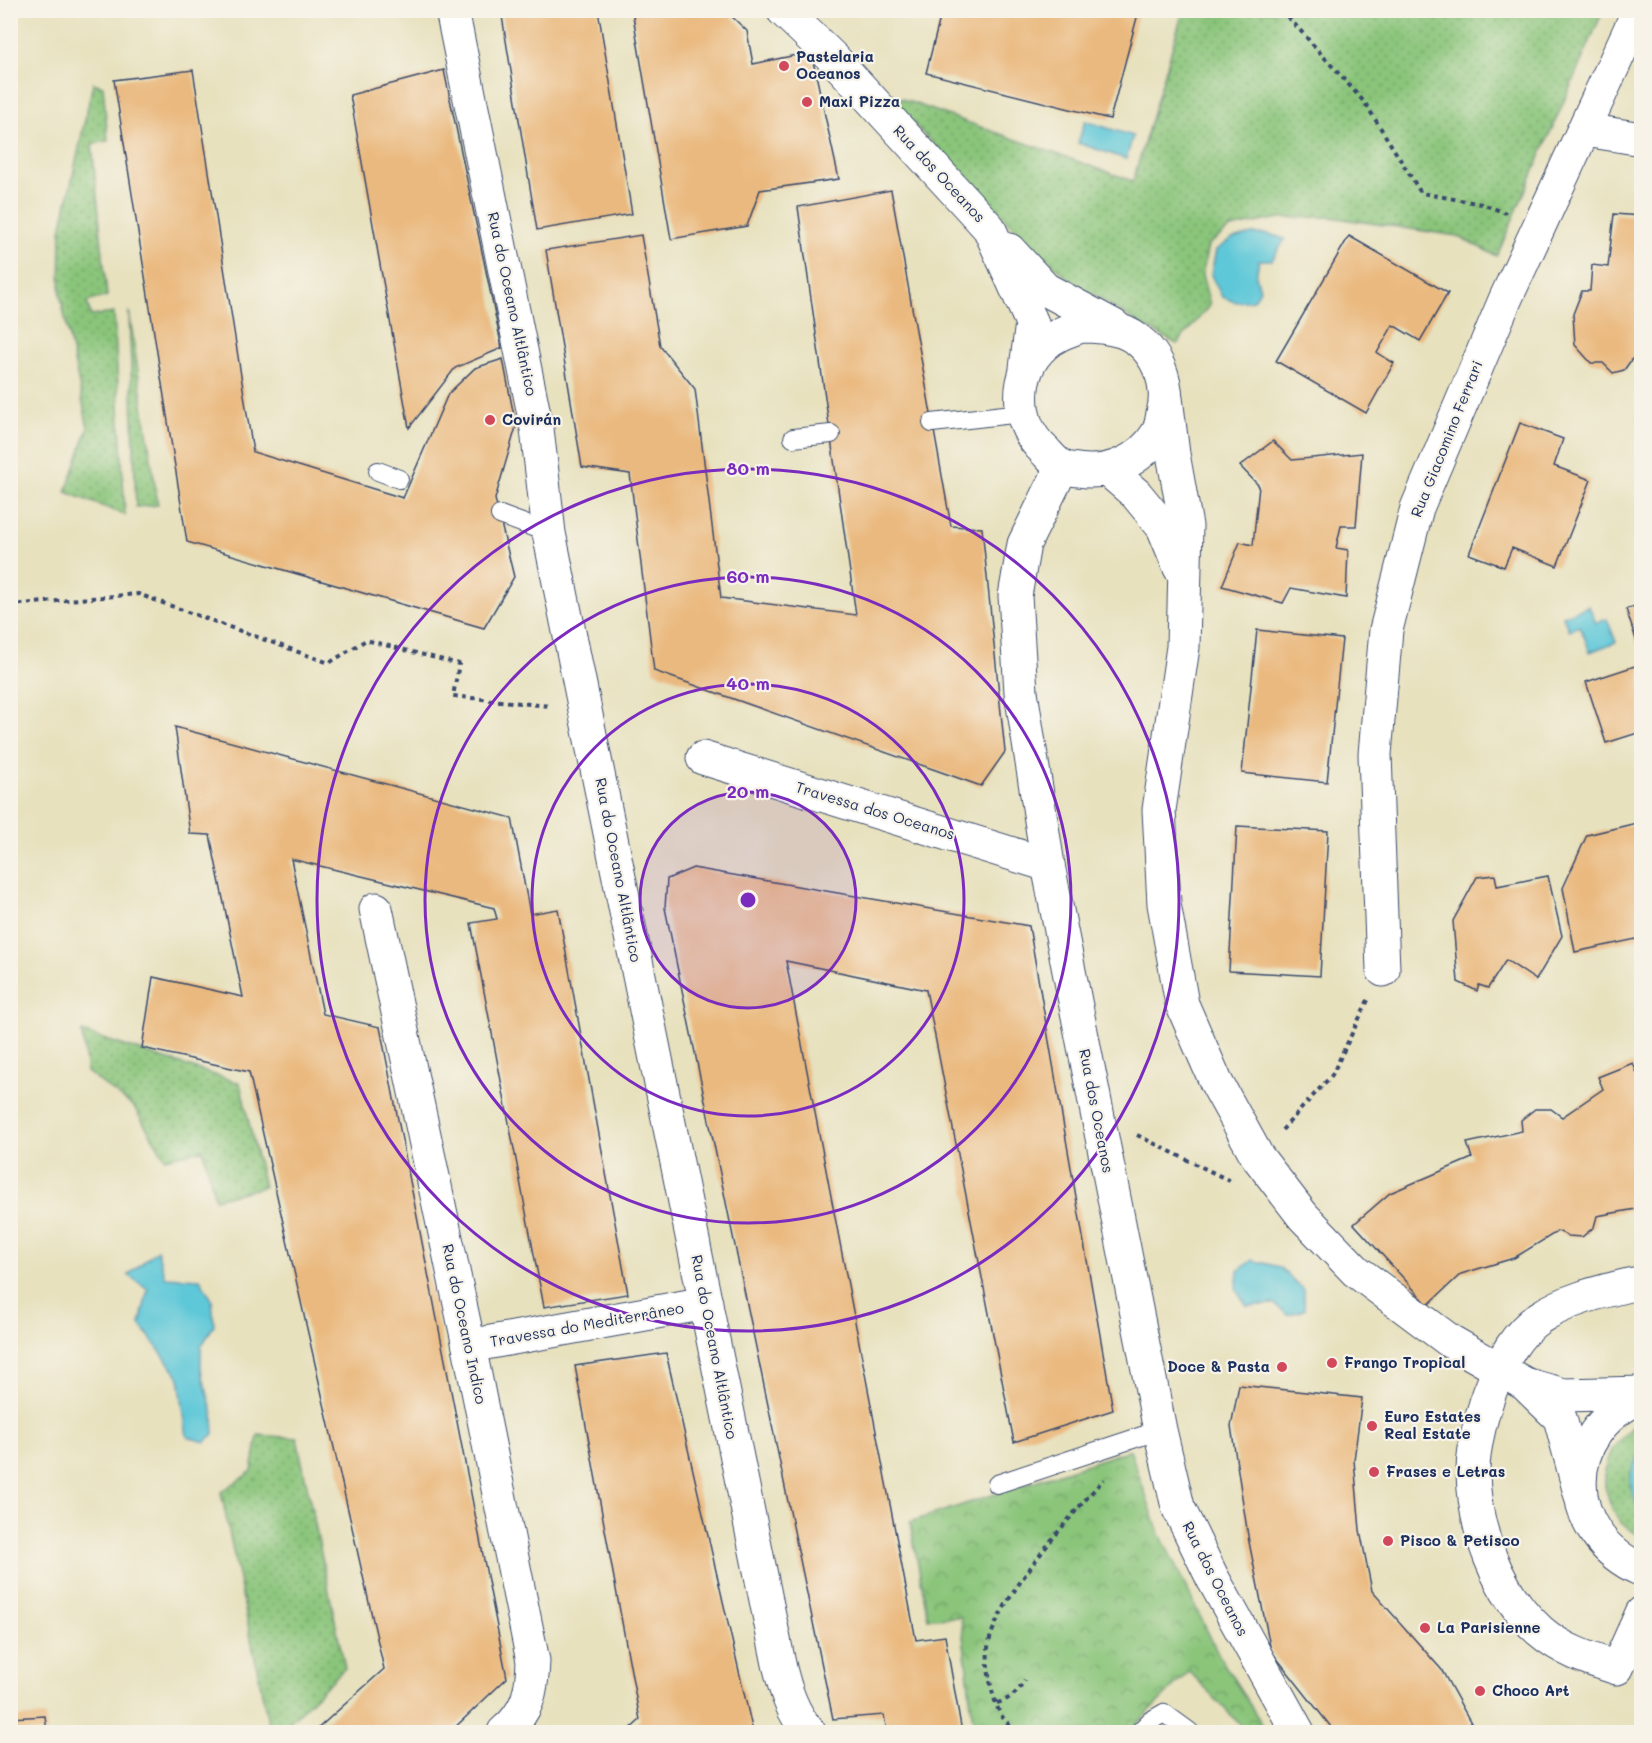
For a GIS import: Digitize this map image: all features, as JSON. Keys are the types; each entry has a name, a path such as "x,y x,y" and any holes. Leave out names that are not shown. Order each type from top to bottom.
{"street":[{"name":"Rua do Oceano Altlântico","path":"452,10 537,429 549,533 779,1664 787,1697 802,1730"},
{"name":"Rua dos Oceanos","path":"783,10 834,59 989,228 1032,323 1026,370 1020,395 1022,413"},
{"name":"Rua Giacomino Ferrari","path":"1383,970 1376,754 1386,630 1417,508 1505,300 1639,10"},
{"path":"1585,130 1641,140"},
{"path":"989,228 1045,289 1138,341 1155,359 1163,377 1167,402 1158,433 1137,457 1108,470 1088,471 1062,467 1035,442 1022,413"},
{"path":"1026,370 1042,346 1057,335 1081,326 1098,326 1123,332"},
{"path":"1165,390 1173,454 1186,526 1183,647 1159,810 1164,904 1182,1004 1216,1082 1266,1168 1303,1216 1356,1271 1450,1341 1512,1377 1560,1418 1586,1519 1608,1550 1624,1562 1641,1570"},
{"name":"Rua dos Oceanos","path":"1062,467 1024,544 1015,596 1021,692 1048,865 1160,1430 1178,1507 1212,1577 1298,1732"},
{"path":"1108,470 1136,494 1163,527 1184,577"},
{"name":"Travessa dos Oceanos","path":"703,758 1048,865"},
{"name":"Rua do Oceano Indico","path":"376,909 533,1661 530,1697 504,1732"},
{"path":"1641,1284 1632,1284 1579,1298 1538,1319 1514,1343 1512,1377 1482,1411 1473,1471 1478,1514 1488,1555 1511,1597 1540,1631 1572,1653 1617,1668 1641,1612"},
{"name":"Travessa do Mediterrâneo","path":"469,1346 706,1304"},
{"path":"1512,1377 1564,1395 1641,1395"},
{"path":"1580,1493 1582,1462 1593,1436 1611,1414 1641,1395"}],"lane":[{"path":"932,423 1022,413"},
{"path":"793,438 831,434"},
{"path":"378,471 399,479"},
{"path":"500,515 549,533"},
{"path":"997,1484 1160,1430"},
{"path":"1139,1732 1150,1721 1164,1713 1190,1732"}],"path":[{"path":"1282,10 1365,103 1421,193 1482,204 1541,226"},
{"path":"10,605 138,594 329,663 366,640 459,664 453,696 585,710"},
{"path":"1097,1116 1235,1184 1266,1168 1332,1075 1383,970"},
{"path":"1016,1732 1001,1714 991,1688 988,1648 998,1616 1037,1559 1109,1474"},
{"path":"997,1703 1006,1701 1018,1692 1025,1680"}],"green space":[{"path":"1183,11 1603,11 1497,256 1457,236 1330,217 1279,218 1231,228 1208,245 1202,275 1210,305 1177,344 1136,322 1067,278 979,194 885,93 1133,181"},
{"path":"93,83 103,86 108,141 92,144 107,296 87,302 91,316 114,313 125,515 66,492 88,428 60,294 61,230"},
{"path":"129,311 158,505 136,507"},
{"path":"82,1032 240,1083 264,1187 215,1199 203,1150 165,1158 134,1107 87,1072"},
{"path":"1641,1421 1641,1537 1621,1523 1612,1509 1605,1487 1605,1471 1612,1449 1635,1424"},
{"path":"258,1435 297,1438 345,1668 279,1732 270,1732 221,1492 252,1471"},
{"path":"1130,1450 1158,1530 1221,1659 1267,1732 1247,1732 1189,1671 1129,1732 974,1732 961,1617 928,1618 910,1522"}],"water":[{"path":"1085,121 1133,136 1126,159 1078,143"},
{"path":"1252,234 1269,234 1285,239 1272,260 1259,260 1256,276 1260,290 1254,300 1235,302 1222,297 1211,275 1216,250 1232,239"},
{"path":"1589,606 1596,623 1607,619 1616,642 1590,652 1580,626 1569,630 1563,616"},
{"path":"157,1250 165,1277 200,1279 212,1300 214,1325 201,1347 201,1369 213,1414 214,1434 205,1442 187,1437 179,1377 140,1324 148,1289 128,1275"},
{"path":"1252,1260 1279,1267 1304,1290 1304,1310 1288,1315 1274,1304 1247,1306 1236,1290 1238,1271"},
{"path":"1641,1453 1641,1510 1633,1496 1630,1482 1633,1467"}],"building":[{"path":"501,10 598,10 632,214 537,230"},
{"path":"632,10 725,10 747,31 753,64 811,52 839,179 760,190 747,226 671,239"},
{"path":"942,10 1139,10 1110,119 926,73"},
{"path":"193,70 253,452 403,498 448,394 475,368 503,359 516,427 495,499 514,577 484,628 187,542 114,80"},
{"path":"444,70 502,348 455,368 409,428 350,95"},
{"path":"891,190 951,526 982,528 1005,752 981,786 654,671 630,474 582,467 546,250 641,235 660,346 695,389 721,598 856,615 798,207"},
{"path":"1614,214 1641,216 1641,362 1632,359 1624,370 1613,373 1603,363 1591,363 1575,345 1573,314 1582,291 1590,291 1592,265 1608,267"},
{"path":"1349,236 1448,293 1420,341 1393,325 1377,353 1394,363 1366,413 1276,361"},
{"path":"1520,423 1563,439 1554,466 1591,480 1557,566 1512,548 1504,567 1469,554"},
{"path":"1273,441 1292,460 1362,453 1356,526 1341,526 1336,548 1348,550 1346,598 1291,588 1283,603 1222,586 1240,542 1253,545 1259,486 1240,466"},
{"path":"1641,604 1641,655 1626,609"},
{"path":"1257,630 1342,639 1327,782 1242,773"},
{"path":"1641,664 1641,732 1606,743 1586,682"},
{"path":"175,727 512,818 530,914 558,909 628,1294 544,1307 471,923 497,919 494,908 291,859 323,1014 380,1027 507,1678 450,1732 314,1732 384,1669 249,1072 142,1048 153,977 243,997 210,835 190,834"},
{"path":"1641,822 1641,938 1575,952 1563,888 1587,835"},
{"path":"1237,826 1328,831 1320,976 1229,971"},
{"path":"693,868 1029,926 1113,1410 1014,1442 926,990 786,961 916,1640 945,1636 962,1732 887,1732 884,1715 833,1719 665,908 667,879"},
{"path":"1495,875 1497,886 1548,876 1562,936 1536,980 1506,960 1488,988 1479,985 1477,991 1458,982 1453,921 1477,877"},
{"path":"1633,1063 1641,1083 1641,1173 1638,1174 1641,1185 1641,1208 1597,1216 1594,1227 1582,1237 1568,1236 1558,1231 1514,1258 1461,1274 1428,1305 1354,1224 1390,1193 1472,1158 1467,1143 1522,1131 1521,1120 1535,1109 1551,1109 1562,1117 1603,1089 1598,1077"},
{"path":"666,1353 753,1732 627,1732 640,1720 575,1366"},
{"path":"1239,1385 1362,1398 1354,1460 1360,1530 1372,1591 1441,1669 1476,1732 1335,1732 1271,1651 1249,1542 1231,1426"},
{"path":"45,1716 47,1732 10,1732 10,1718"}],"place":[{"name":"Pastelaria Oceanos","path":"784,66"},
{"name":"Maxi Pizza","path":"807,102"},
{"name":"Covirán","path":"490,420"},
{"name":"Frango Tropical","path":"1332,1363"},
{"name":"Doce & Pasta","path":"1282,1367"},
{"name":"Euro Estates Real Estate","path":"1372,1426"},
{"name":"Frases e Letras","path":"1374,1472"},
{"name":"Pisco & Petisco","path":"1388,1541"},
{"name":"La Parisienne","path":"1425,1628"},
{"name":"Choco Art","path":"1480,1691"}]}
